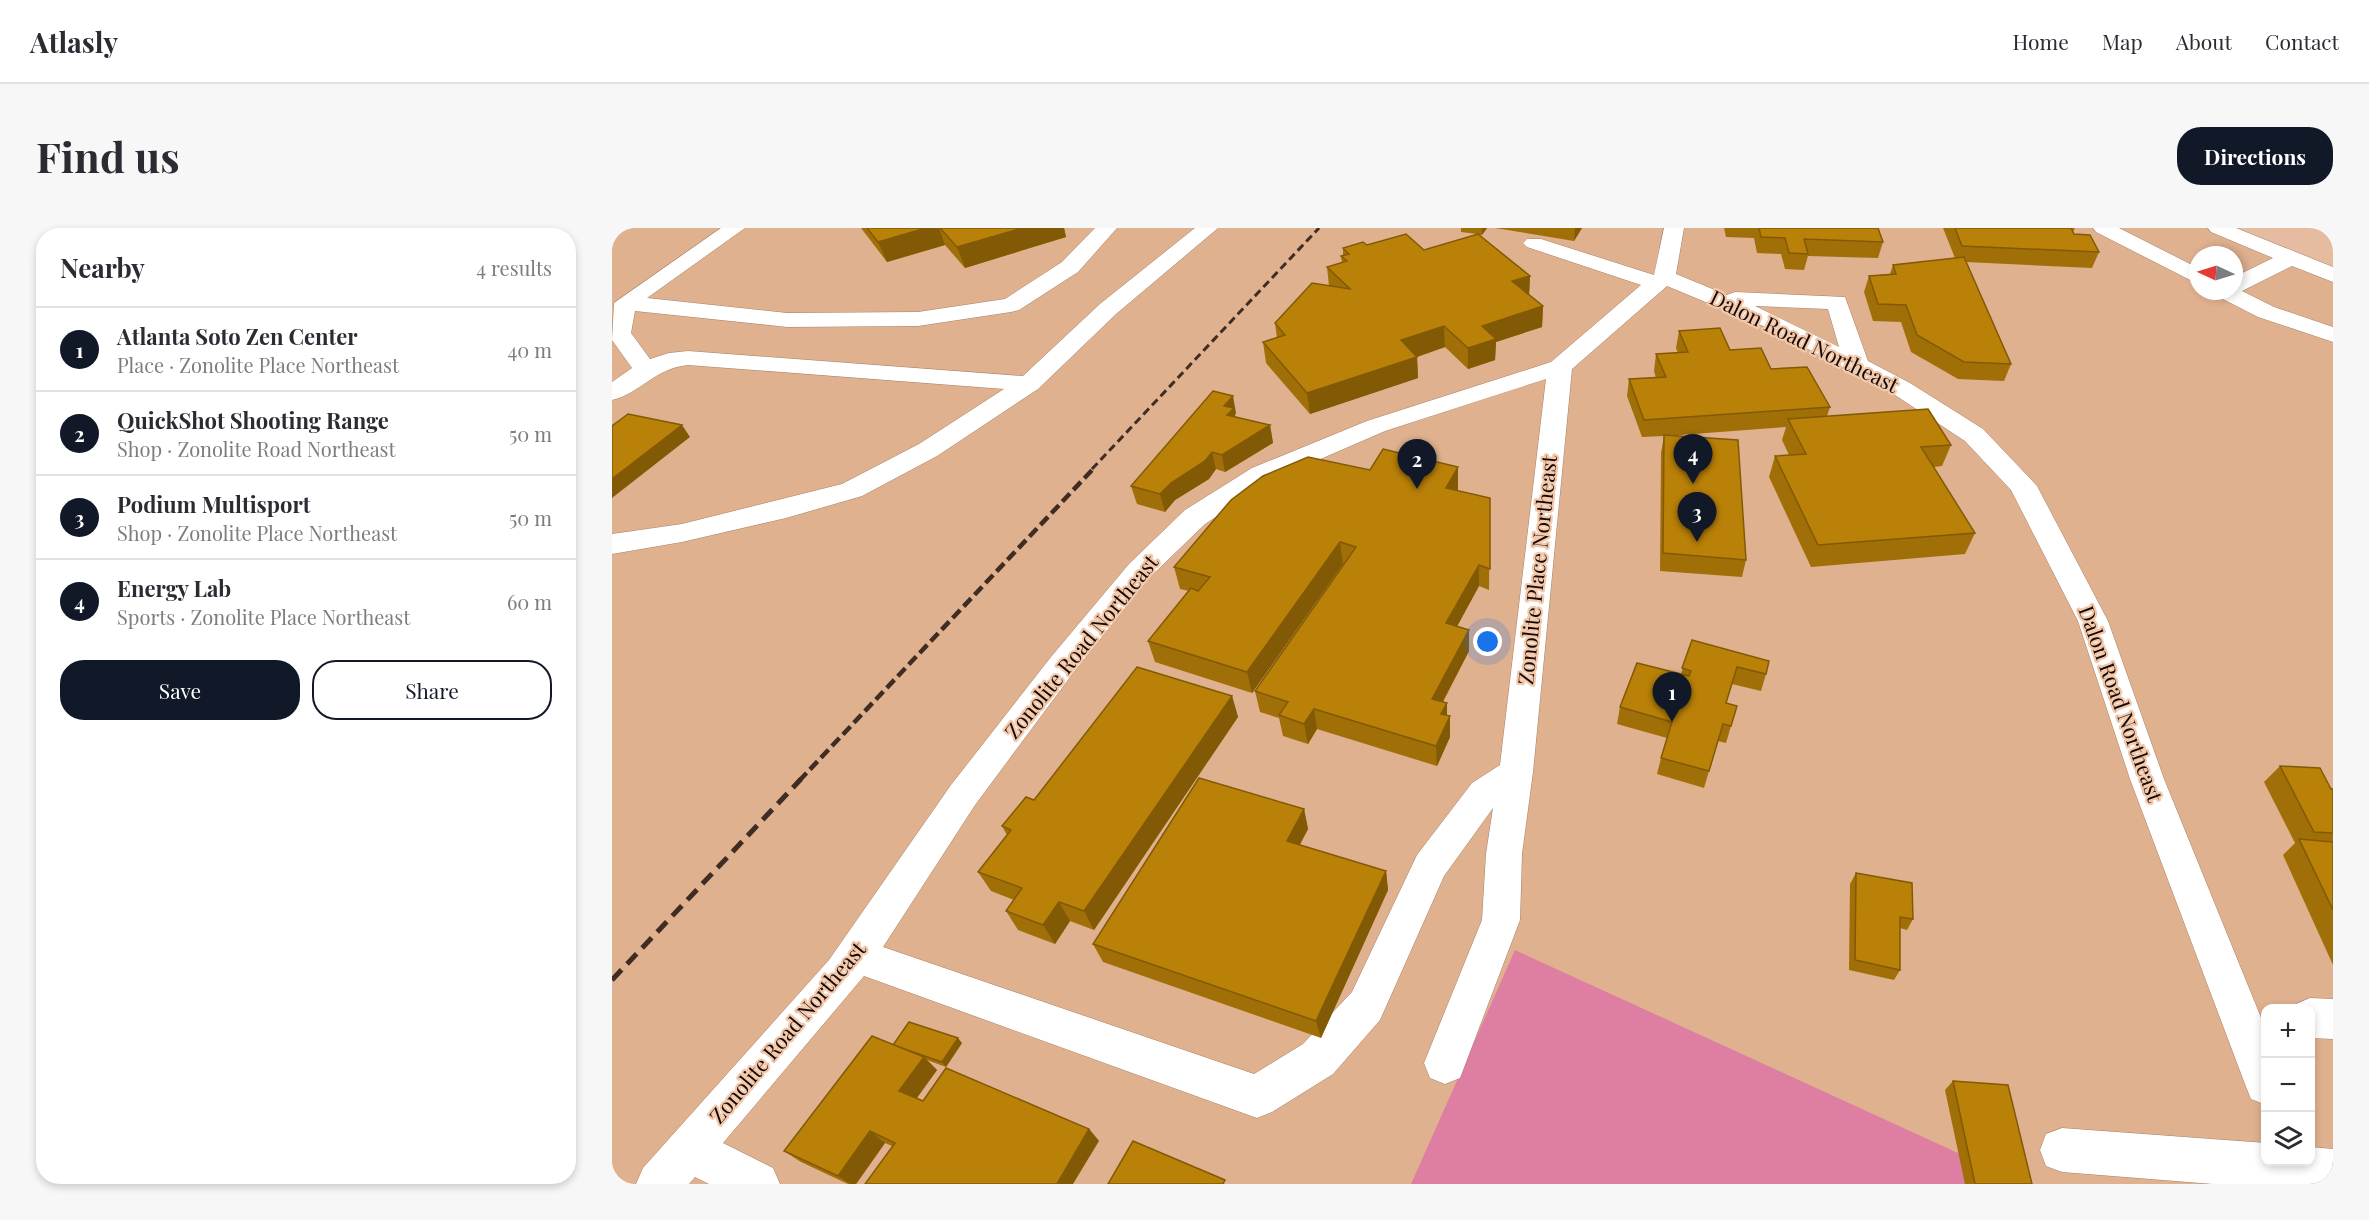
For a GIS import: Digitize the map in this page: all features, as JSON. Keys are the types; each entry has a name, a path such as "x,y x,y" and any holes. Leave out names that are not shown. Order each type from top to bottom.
{"street":[{"path":"645,370 619,333 625,303 735,228"},
{"path":"625,303 787,320 918,319 1011,305 1070,267 1107,228"},
{"path":"612,544 682,533 786,509 852,490 928,450 1029,384 1108,309 1208,228"},
{"path":"1661,280 1674,228"},
{"path":"2103,228 2189,272"},
{"path":"2218,228 2333,275"},
{"name":"Dalon Road Northeast","path":"1534,243 1716,298 1776,324 1857,364 1901,388 1974,435 2023,486 2092,621 2147,779 2252,1014 2261,1062"},
{"path":"2243,281 2291,258"},
{"name":"Zonolite Road Northeast","path":"659,1184 849,964 963,795 1062,665 1139,571 1195,517 1262,474 1335,444 1388,423 1560,367 1661,280"},
{"path":"1716,298 1837,302 1857,364"},
{"path":"2243,300 2266,312 2333,335"},
{"path":"612,393 645,370 669,360 688,358 1029,384"},
{"name":"Zonolite Place Northeast","path":"1445,1063 1501,920 1504,854 1516,772 1560,367"},
{"path":"849,964 1257,1097 1318,1059 1366,1006 1430,866 1484,793 1516,772"},
{"path":"2315,1018 2333,1019"},
{"path":"689,1150 757,1184"},
{"path":"2062,1150 2308,1171"}],"shaded area":[{"path":"612,228 2218,228 2333,274 2333,1184 1966,1184 1515,950 1411,1184 612,1184"},
{"path":"1515,950 1960,1154 1966,1184 1411,1184"}],"building":[{"path":"867,228 926,228 878,242"},
{"path":"940,228 1022,228 957,247"},
{"path":"1759,228 1878,228 1883,242 1804,239 1808,254 1789,253 1785,238 1761,237"},
{"path":"1955,228 2071,228 2074,234 2090,235 2099,252 1962,246"},
{"path":"1406,234 1424,250 1478,234 1530,276 1512,281 1543,306 1482,326 1496,339 1468,348 1444,326 1401,340 1417,357 1307,393 1263,342 1285,335 1275,323 1312,283 1350,289 1327,267 1347,261 1341,256 1349,254 1343,248 1363,242 1367,245"},
{"path":"1964,257 2011,364 1964,362 1917,335 1906,305 1878,304 1869,276 1896,274 1893,265"},
{"path":"1720,328 1730,350 1761,348 1771,369 1807,367 1830,407 1644,420 1629,379 1666,377 1656,354 1688,352 1679,331"},
{"path":"1213,391 1233,396 1224,406 1234,408 1227,415 1270,425 1222,455 1212,452 1205,461 1171,483 1160,494 1131,486"},
{"path":"1928,409 1951,445 1921,447 1975,533 1818,545 1775,456 1806,454 1788,419"},
{"path":"628,414 682,425 612,479 612,426"},
{"path":"1664,435 1738,440 1746,560 1663,553"},
{"path":"1383,449 1458,467 1446,488 1490,498 1490,569 1479,565 1446,623 1469,630 1432,699 1447,703 1441,714 1450,716 1436,746 1314,709 1304,724 1279,715 1288,702 1255,691 1356,547 1340,542 1247,672 1148,641 1191,588 1198,591 1210,577 1174,567 1231,500 1263,476 1308,457 1370,470"},
{"path":"1692,640 1769,661 1766,674 1737,667 1726,703 1737,706 1731,726 1723,724 1709,771 1661,758 1672,722 1620,707 1637,663 1689,676 1691,671 1682,668"},
{"path":"1137,667 1232,696 1084,911 1059,902 1043,925 1006,911 1022,888 978,872 1011,830 1002,826 1026,797 1034,800"},
{"path":"2280,766 2320,768 2333,789 2333,833 2314,832"},
{"path":"1199,778 1304,809 1287,841 1386,871 1316,1021 1093,944"},
{"path":"2299,839 2333,842 2333,910"},
{"path":"1856,873 1912,883 1913,919 1900,917 1900,970 1855,960"},
{"path":"909,1022 958,1038 942,1062 893,1045"},
{"path":"872,1036 924,1057 899,1091 923,1101 946,1068 1089,1129 1057,1184 865,1184 895,1143 870,1131 838,1176 784,1151"},
{"path":"1953,1081 2008,1085 2032,1184 1975,1184"},
{"path":"1133,1141 1225,1180 1223,1184 1108,1184"}],"railway":[{"path":"1092,469 1319,228"},
{"path":"799,781 1094,468"},
{"path":"612,980 801,779"}],"place":[{"name":"Energy Lab","path":"1693,484"},
{"name":"QuickShot Shooting Range","path":"1417,489"},
{"name":"Podium Multisport","path":"1697,542"},
{"name":"Atlanta Soto Zen Center","path":"1672,722"}]}
